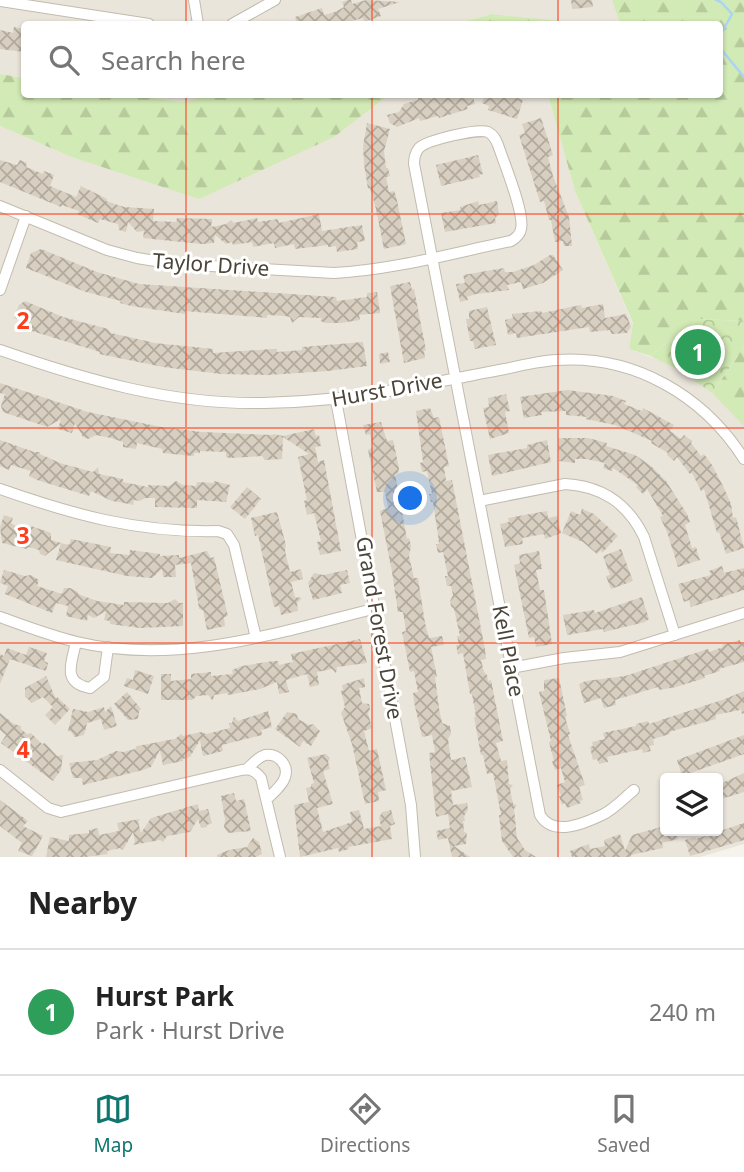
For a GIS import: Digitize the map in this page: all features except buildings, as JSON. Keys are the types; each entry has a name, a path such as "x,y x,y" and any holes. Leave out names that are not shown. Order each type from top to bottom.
{"street":[{"path":"194,0 198,21"},
{"path":"237,21 275,0"},
{"path":"0,1 66,6 135,21"},
{"name":"Kell Place","path":"431,257 511,242 520,233 522,218 498,145 486,131 476,130 427,143 419,148 414,164 431,257 540,815 545,823 560,828 604,814 634,790"},
{"name":"Taylor Drive","path":"0,206 107,250 174,264 334,273 431,257"},
{"path":"0,290 26,216"},
{"name":"Hurst Drive","path":"0,350 74,376 148,393 226,402 274,403 336,400 555,360 588,360 621,366 661,381 695,403 716,422 744,459"},
{"name":"Grand Forest Drive","path":"336,400 411,804 414,857"},
{"path":"479,501 565,484 605,492 618,501 644,537 675,635"},
{"path":"0,489 106,522 159,530 218,531 227,534 234,545 256,638"},
{"path":"0,617 76,642 108,647 175,650 256,638 373,609"},
{"path":"511,668 564,658 620,652 744,613"},
{"path":"76,642 70,670 76,682 90,688 104,677 108,647"},
{"path":"247,769 264,756 272,755 282,761 286,769 284,780 267,799"},
{"path":"0,770 48,808 61,812 247,769 253,770 261,778 280,857"}],"shaded area":[{"path":"0,0 612,0 619,21 551,21 492,14 466,21 21,21 21,78 0,74"},
{"path":"153,98 200,98 183,102"},
{"path":"385,98 549,98 575,191 633,324 629,349 667,363 690,376 722,401 744,426 744,844 700,857 0,857 0,126 69,156 334,137"}],"green space":[{"path":"612,0 744,0 744,321 698,319 650,356 629,349 633,323 575,191 549,98 723,98 723,21 619,21"},
{"path":"492,14 558,21 466,21"},
{"path":"0,74 21,78 21,98 153,98 183,102 198,98 385,98 334,137 199,199 69,156 0,126"},
{"path":"698,319 744,321 744,347 712,393 679,370 650,356"},
{"path":"744,347 744,426 712,393"}],"waterway":[{"path":"716,0 732,14 723,30"},
{"path":"723,52 744,77"}],"place":[{"name":"Hurst Park","path":"698,352"}]}
